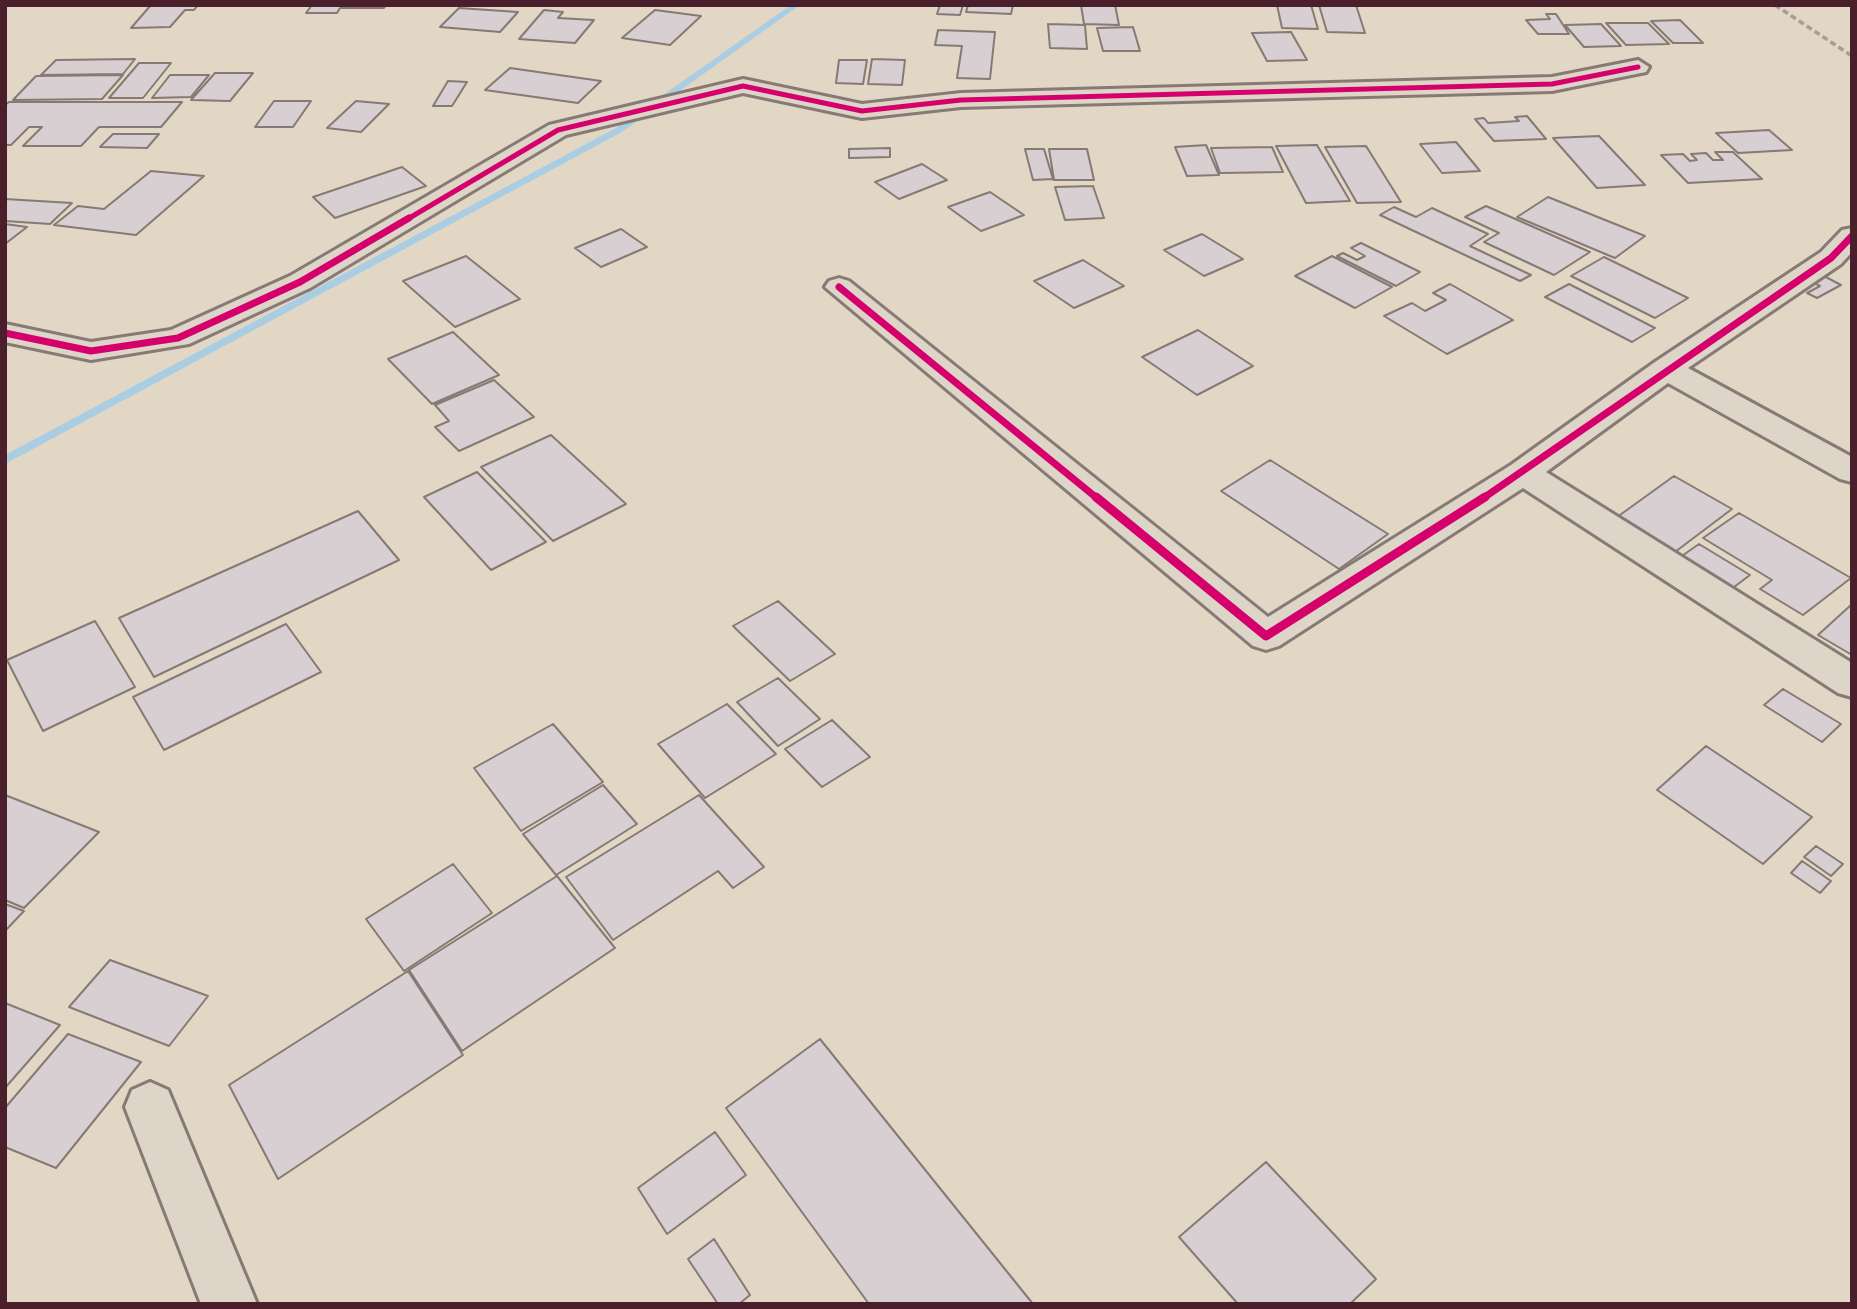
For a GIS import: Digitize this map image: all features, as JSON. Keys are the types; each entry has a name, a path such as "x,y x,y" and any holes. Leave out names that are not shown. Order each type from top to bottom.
{"street":[{"path":"5,333 91,351 178,338 300,282 558,130 743,86 862,111 961,100 1552,84 1638,67"},
{"path":"839,286 1266,636 1523,473 1666,369 1831,258 1852,236"},
{"path":"1666,369 1852,471"},
{"path":"1523,473 1852,682"},
{"path":"150,1107 229,1304"}],"building":[{"path":"151,5 198,5 194,10 185,10 170,27 131,28"},
{"path":"312,5 386,5 384,8 340,8 337,13 306,13"},
{"path":"940,5 963,5 960,15 937,14"},
{"path":"968,5 1013,5 1011,14 966,12"},
{"path":"1081,5 1115,5 1119,25 1084,24"},
{"path":"1277,5 1311,5 1318,29 1282,28"},
{"path":"1319,5 1356,5 1365,33 1327,32"},
{"path":"459,8 518,12 500,32 440,27"},
{"path":"544,10 563,12 558,18 594,20 575,43 519,39"},
{"path":"655,10 701,16 670,45 622,38"},
{"path":"1546,14 1556,14 1569,34 1538,34 1526,20 1550,19"},
{"path":"1680,20 1703,43 1673,43 1651,21"},
{"path":"1606,23 1648,23 1669,44 1626,45"},
{"path":"1048,24 1085,25 1087,49 1050,48"},
{"path":"1601,24 1621,46 1584,47 1565,25"},
{"path":"1133,27 1140,51 1103,51 1097,28"},
{"path":"938,30 995,32 990,79 957,78 962,46 935,45"},
{"path":"1291,32 1307,60 1267,61 1252,33"},
{"path":"135,59 123,74 41,75 56,60"},
{"path":"872,59 905,60 902,85 868,84"},
{"path":"839,60 867,60 863,84 836,83"},
{"path":"139,63 171,63 143,98 109,98"},
{"path":"510,68 601,81 578,103 485,90"},
{"path":"215,73 253,73 230,101 191,100"},
{"path":"123,75 102,99 13,100 36,76"},
{"path":"170,75 209,75 191,97 152,98"},
{"path":"448,81 467,82 452,106 433,106"},
{"path":"274,101 311,101 293,127 255,127"},
{"path":"356,101 389,104 361,132 327,128"},
{"path":"9,102 182,102 161,127 99,127 81,146 23,146 42,127 29,127 11,145 5,145 5,105"},
{"path":"1527,116 1546,139 1494,141 1475,119 1484,118 1488,123 1519,121 1515,117"},
{"path":"1769,130 1792,150 1738,153 1716,133"},
{"path":"113,134 159,134 147,148 100,147"},
{"path":"1599,136 1645,185 1597,188 1553,138"},
{"path":"1456,142 1480,171 1442,173 1420,144"},
{"path":"1206,145 1219,175 1187,176 1175,147"},
{"path":"1317,145 1350,201 1306,203 1276,146"},
{"path":"1366,146 1401,202 1357,203 1325,147"},
{"path":"1272,147 1283,172 1220,173 1211,148"},
{"path":"890,148 890,157 849,158 849,149"},
{"path":"1025,149 1044,149 1053,179 1033,180"},
{"path":"1049,149 1087,149 1094,180 1054,180"},
{"path":"1715,152 1733,152 1762,179 1688,183 1661,155 1683,154 1690,161 1697,160 1691,154 1706,153 1713,160 1723,160"},
{"path":"922,164 947,180 899,199 875,182"},
{"path":"402,167 426,186 335,218 313,197"},
{"path":"151,171 204,176 136,235 54,225 78,206 104,209"},
{"path":"1093,186 1104,218 1065,220 1055,187"},
{"path":"990,192 1024,215 981,231 948,207"},
{"path":"1548,197 1645,236 1615,258 1517,217"},
{"path":"5,199 72,203 50,224 5,221"},
{"path":"1486,206 1590,252 1554,275 1484,242 1499,233 1465,217"},
{"path":"1394,207 1416,217 1432,208 1488,234 1470,246 1531,275 1520,281 1380,215"},
{"path":"5,224 27,227 5,244"},
{"path":"621,229 647,247 601,267 575,248"},
{"path":"1202,234 1243,259 1204,276 1164,250"},
{"path":"1361,243 1420,272 1396,286 1337,256 1343,253 1357,260 1365,256 1351,248"},
{"path":"466,256 520,299 455,327 403,281"},
{"path":"1332,256 1392,287 1355,308 1295,276"},
{"path":"1604,257 1688,298 1655,318 1571,276"},
{"path":"1083,260 1124,286 1074,308 1034,281"},
{"path":"1820,274 1841,285 1817,298 1807,293 1820,286 1809,280"},
{"path":"1450,284 1513,320 1447,354 1384,316 1412,303 1425,311 1446,300 1433,293"},
{"path":"1569,284 1655,328 1632,342 1545,297"},
{"path":"1198,330 1253,366 1197,395 1142,357"},
{"path":"453,332 499,375 432,404 388,359"},
{"path":"494,380 534,417 459,451 435,427 449,421 435,405"},
{"path":"551,435 626,504 553,541 481,467"},
{"path":"1270,460 1388,534 1339,569 1221,491"},
{"path":"477,472 546,542 491,570 424,497"},
{"path":"1674,476 1732,509 1671,555 1613,520"},
{"path":"358,511 399,560 154,677 119,618"},
{"path":"1739,513 1851,578 1803,615 1760,589 1772,580 1703,538"},
{"path":"1699,544 1750,575 1730,590 1679,558"},
{"path":"778,601 835,654 790,681 733,626"},
{"path":"1852,605 1852,655 1818,635"},
{"path":"95,621 135,687 43,731 7,660"},
{"path":"286,624 321,672 164,750 133,697"},
{"path":"778,678 820,719 778,746 737,702"},
{"path":"1783,689 1841,724 1822,742 1764,705"},
{"path":"727,704 776,754 705,798 658,744"},
{"path":"832,720 870,757 822,787 785,749"},
{"path":"553,724 603,782 521,831 474,768"},
{"path":"1706,746 1812,817 1763,864 1657,790"},
{"path":"603,785 637,824 556,875 523,834"},
{"path":"5,795 99,832 24,908 5,900"},
{"path":"699,795 764,867 733,888 718,871 613,940 566,877"},
{"path":"1816,846 1843,864 1831,876 1804,857"},
{"path":"1802,861 1831,881 1820,893 1791,873"},
{"path":"453,864 492,913 404,971 366,919"},
{"path":"557,876 615,948 462,1051 409,970"},
{"path":"5,904 24,911 5,931"},
{"path":"110,960 208,996 169,1046 69,1007"},
{"path":"408,971 463,1055 278,1179 229,1085"},
{"path":"5,1003 60,1025 5,1088"},
{"path":"68,1034 141,1062 56,1168 5,1147 5,1108"},
{"path":"820,1039 1033,1304 869,1304 726,1108"},
{"path":"715,1132 746,1175 667,1234 638,1188"},
{"path":"1266,1162 1376,1279 1350,1304 1238,1304 1179,1237"},
{"path":"714,1239 750,1295 739,1304 718,1304 688,1259"}],"waterway":[{"path":"5,460 619,130 796,5"}],"railway":[{"path":"1775,5 1852,56"}],"cycle path":[{"path":"5,333 91,351 178,338 300,282 558,130 743,86 862,111 961,100 1552,84 1638,67"},
{"path":"839,287 1266,636 1523,473 1666,369 1831,258 1852,236"}]}
